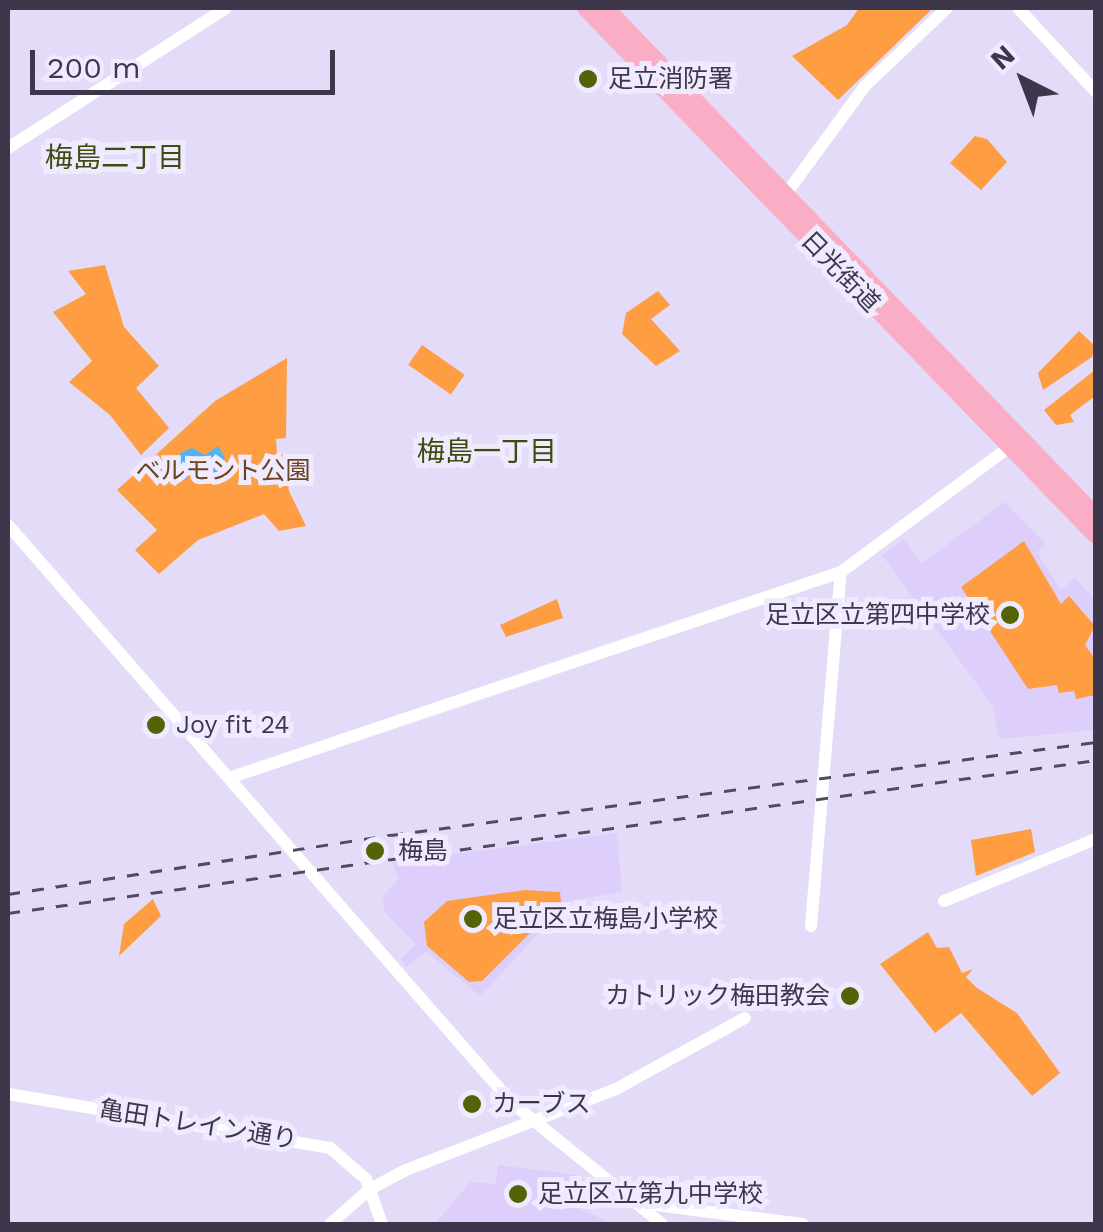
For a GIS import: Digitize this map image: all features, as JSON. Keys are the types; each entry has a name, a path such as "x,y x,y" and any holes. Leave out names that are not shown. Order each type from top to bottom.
{"highway":[{"name":"日光街道","path":"586,8 781,200"},
{"name":"日光街道","path":"605,8 781,200 1015,443 1096,535"},
{"name":"日光街道","path":"1015,443 1096,517"}],"street":[{"path":"8,148 226,8"},
{"path":"781,200 865,86 946,8"},
{"path":"1018,8 1096,92"},
{"path":"229,778 841,572 1015,443"},
{"path":"8,525 533,1122 662,1224"},
{"path":"811,926 841,572"},
{"path":"944,902 1096,839"},
{"path":"330,1224 370,1190 639,1078 745,1018"},
{"name":"亀田トレイン通り","path":"8,1094 320,1144 352,1162 370,1190"},
{"path":"370,1190 382,1224"},
{"path":"630,1202 803,1224"}],"shaded area":[{"name":"足立区立第四中学校","path":"1005,502 1046,544 1037,552 1061,590 1075,578 1095,599 1095,730 999,739 993,706 882,555 903,539 922,563"},
{"name":"足立区立梅島小学校","path":"617,833 622,892 569,901 480,996 426,951 407,967 400,959 416,945 384,911 383,896 399,879 392,862"},
{"name":"足立区立第九中学校","path":"498,1165 577,1175 585,1182 567,1203 610,1223 435,1224 470,1182 496,1184"}],"green space":[{"path":"859,8 933,8 838,100 792,56 847,25"},
{"path":"975,136 987,139 1007,162 981,190 950,163"},
{"name":"ベルモント公園","path":"105,265 124,327 159,366 136,388 169,428 141,455 110,415 69,382 92,361 53,312 86,294 68,271"},
{"path":"658,291 670,305 651,319 680,351 656,366 622,334 626,313"},
{"path":"1079,331 1095,346 1092,357 1043,390 1038,373"},
{"path":"422,345 465,375 451,394 408,365"},
{"name":"ベルモント公園","path":"287,358 286,438 276,439 277,454 284,455 289,491 306,526 279,531 264,514 198,540 159,574 135,550 157,530 117,490 215,401"},
{"path":"1095,370 1095,396 1070,415 1074,422 1056,425 1044,410"},
{"path":"1024,541 1061,604 1069,596 1095,626 1085,645 1095,659 1095,695 1076,699 1074,691 1059,693 1057,685 1028,689 961,587"},
{"path":"557,599 563,618 506,637 500,625"},
{"path":"1031,829 1035,852 976,876 971,840"},
{"path":"525,890 560,892 561,902 482,981 469,982 427,946 424,922 447,901"},
{"path":"153,899 161,916 119,956 124,924"},
{"path":"928,932 937,948 949,947 962,973 973,969 966,977 977,988 1017,1013 1060,1073 1032,1096 961,1013 935,1033 880,964"}],"water":[{"path":"218,446 225,458 213,480 200,480 201,464 191,458 187,479 180,480 180,453 192,448 205,455"}],"railway":[{"path":"8,894 391,835 1096,742"},
{"path":"8,913 1096,760"}],"place":[{"name":"足立消防署","path":"588,79"},
{"name":"足立区立第四中学校","path":"1010,615"},
{"name":"Joy fit 24","path":"156,725"},
{"name":"梅島","path":"375,851"},
{"name":"足立区立梅島小学校","path":"473,919"},
{"name":"カトリック梅田教会","path":"850,996"},
{"name":"カーブス","path":"472,1104"},
{"name":"足立区立第九中学校","path":"518,1194"}],"district":[{"name":"梅島二丁目","path":"115,158"},
{"name":"梅島一丁目","path":"487,452"}]}
